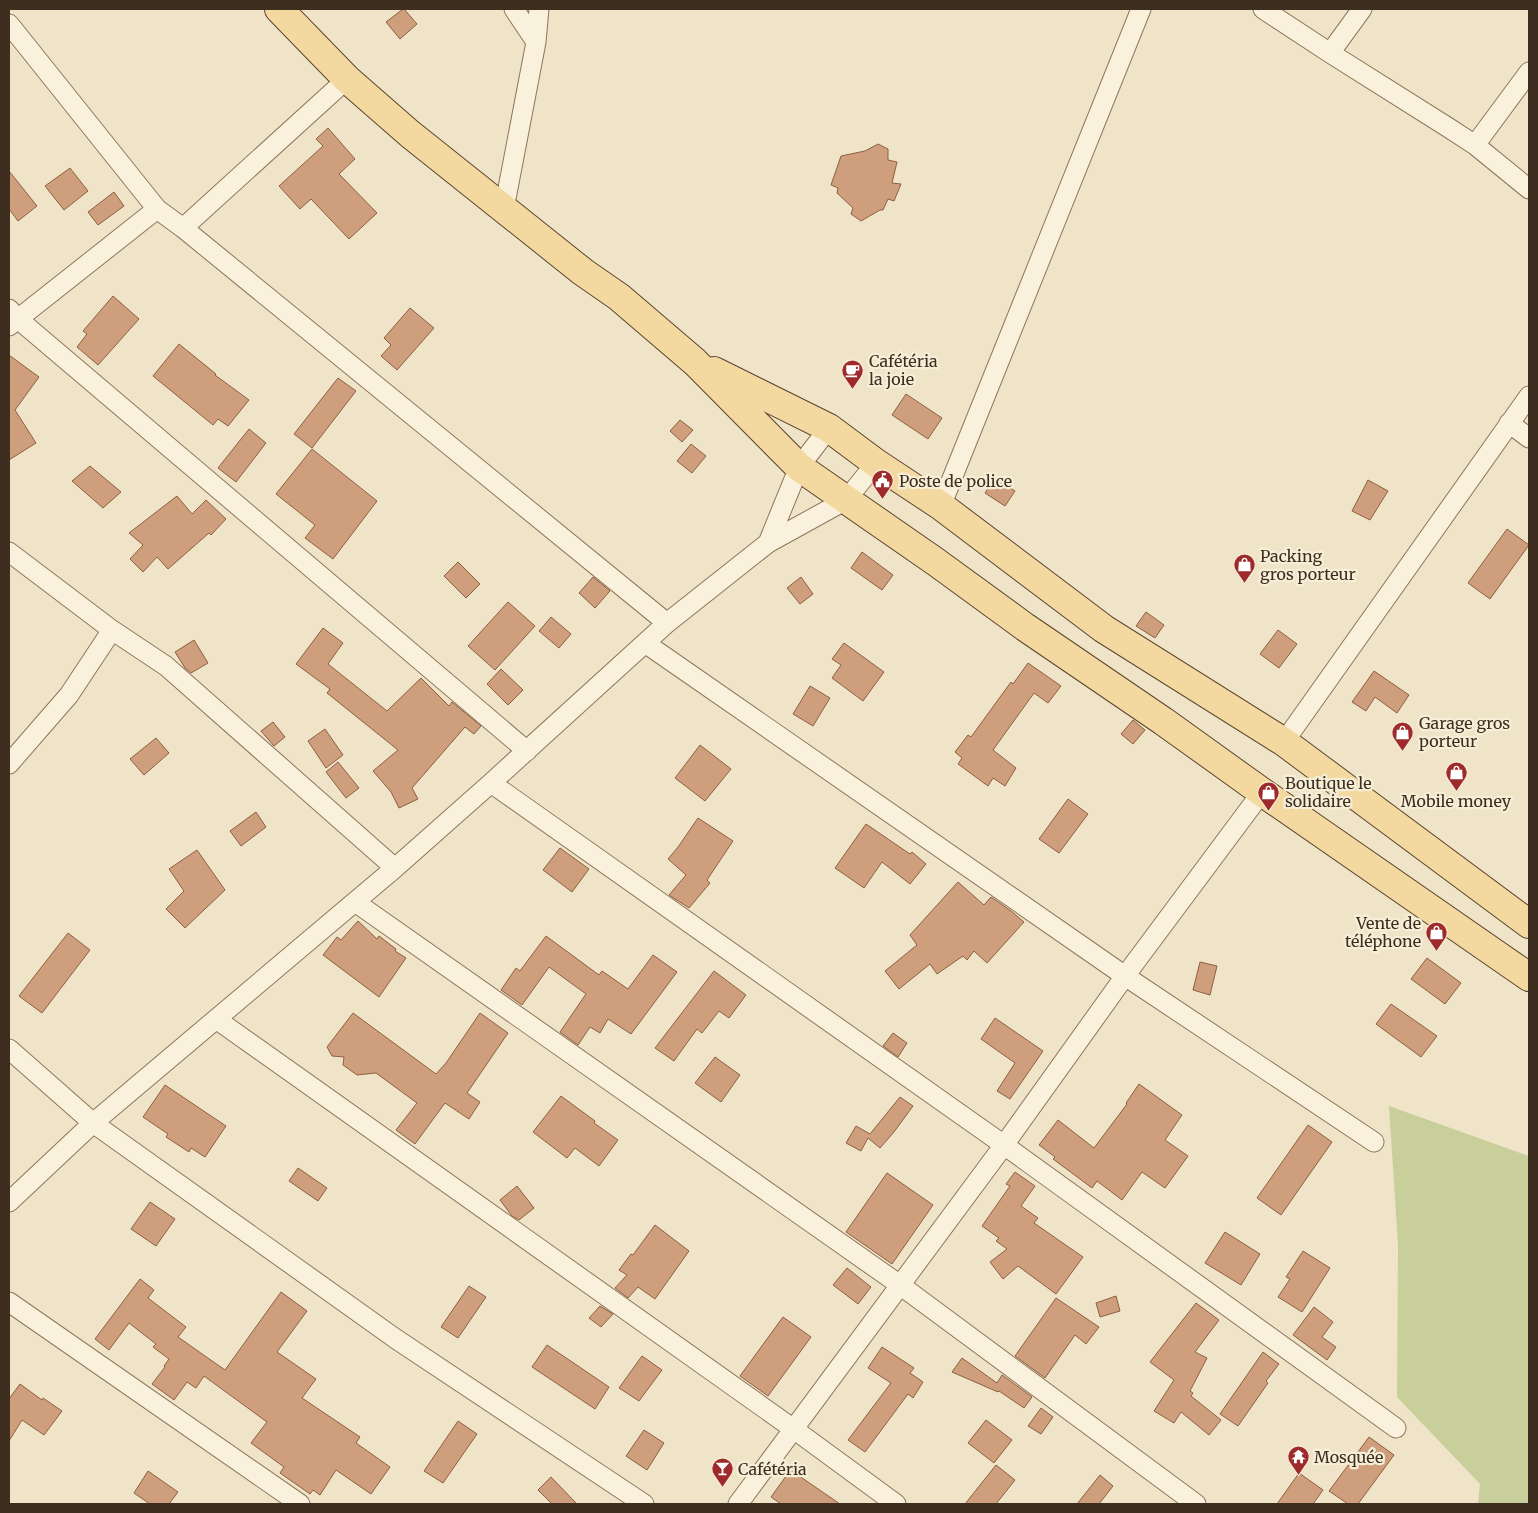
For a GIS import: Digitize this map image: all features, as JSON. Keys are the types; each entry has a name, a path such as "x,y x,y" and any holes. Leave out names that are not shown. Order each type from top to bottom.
{"main road":[{"path":"279,9 346,80 504,210 583,272 619,297 695,362 799,467 936,562 1025,627 1529,976"},
{"path":"695,362 829,428 876,463 941,506 1104,629 1284,742 1529,924"}],"street":[{"path":"514,9 536,42"},
{"path":"504,210 536,42 539,9"},
{"path":"941,506 1141,9"},
{"path":"1263,9 1449,128 1529,189"},
{"path":"1330,53 1362,9"},
{"path":"9,24 157,209 183,228 667,623"},
{"path":"1474,146 1529,72"},
{"path":"183,228 346,80"},
{"path":"157,209 12,318 527,751"},
{"path":"1284,742 1529,396"},
{"path":"1509,423 1529,438"},
{"path":"768,543 799,467 829,428"},
{"path":"9,1202 93,1123 395,868 667,623 768,543 846,500 876,463"},
{"path":"9,552 112,630 166,666 395,868"},
{"path":"9,764 69,695 112,630"},
{"path":"645,643 1126,976 1374,1142"},
{"path":"491,783 1004,1145 1396,1428"},
{"path":"738,1504 795,1430 1262,792"},
{"path":"355,902 900,1285 1196,1504"},
{"path":"216,1019 795,1430 896,1504"},
{"path":"9,1049 93,1123 396,1339 644,1504"},
{"path":"9,1302 300,1504"}],"green space":[{"path":"1389,1106 1529,1156 1529,1504 1478,1504 1480,1484 1397,1397 1398,1245"}],"building":[{"path":"403,9 417,24 400,39 386,22"},
{"path":"328,128 355,159 339,174 377,213 349,239 311,199 300,209 279,186 323,146 316,139"},
{"path":"878,144 888,149 888,160 897,162 892,183 901,184 894,201 888,199 883,210 861,221 851,214 853,208 837,193 838,188 831,185 841,156 865,151"},
{"path":"70,168 88,191 64,210 45,186"},
{"path":"9,171 37,206 18,221 9,209"},
{"path":"114,192 124,206 98,225 88,212"},
{"path":"113,296 139,319 98,365 77,347 87,334 83,331"},
{"path":"410,308 434,328 397,370 381,356 391,345 384,338"},
{"path":"179,344 215,375 249,400 228,426 218,419 213,425 153,376"},
{"path":"9,355 39,377 15,410 36,443 9,460"},
{"path":"338,378 356,391 312,448 294,434"},
{"path":"906,394 942,418 928,439 892,415"},
{"path":"680,420 693,430 682,442 670,431"},
{"path":"249,429 266,443 236,482 218,468"},
{"path":"691,444 706,456 692,473 677,461"},
{"path":"312,449 377,501 333,559 305,538 315,525 276,494"},
{"path":"90,466 121,492 103,508 72,481"},
{"path":"995,478 1015,491 1005,506 985,493"},
{"path":"1368,480 1388,491 1370,520 1352,511"},
{"path":"177,496 192,514 206,500 226,519 211,535 209,533 168,569 157,557 143,572 130,559 143,545 129,533"},
{"path":"1507,529 1529,545 1490,599 1468,583"},
{"path":"862,552 893,575 882,590 851,568"},
{"path":"458,562 480,584 466,598 444,576"},
{"path":"593,577 610,591 595,608 579,593"},
{"path":"801,577 813,594 800,604 787,588"},
{"path":"508,602 535,626 495,670 468,646"},
{"path":"1146,612 1164,625 1155,638 1136,626"},
{"path":"551,617 571,634 559,648 539,631"},
{"path":"323,628 343,643 328,664 387,711 421,678 449,706 452,702 481,726 474,734 465,727 412,788 418,799 399,808 391,792 373,771 398,750 327,693 330,689 296,664"},
{"path":"1278,630 1297,644 1279,668 1260,654"},
{"path":"194,640 208,663 191,673 185,668 175,652"},
{"path":"844,643 884,672 863,701 832,678 841,665 832,659"},
{"path":"1028,663 1061,686 1048,703 1034,693 993,750 1016,768 1005,786 993,778 988,786 958,764 962,758 955,752 968,735 971,737 1011,682 1013,684"},
{"path":"501,669 523,690 508,705 487,684"},
{"path":"1374,671 1409,695 1397,713 1375,697 1366,711 1352,702"},
{"path":"810,686 830,698 813,726 793,714"},
{"path":"1133,720 1145,730 1133,744 1121,734"},
{"path":"273,722 285,737 274,746 261,731"},
{"path":"325,729 343,755 326,768 308,741"},
{"path":"156,738 169,753 144,775 130,759"},
{"path":"700,745 731,769 705,801 675,778"},
{"path":"338,762 359,788 346,798 326,772"},
{"path":"1068,799 1088,814 1059,853 1039,839"},
{"path":"256,812 266,827 241,846 230,831"},
{"path":"698,818 733,841 707,880 710,883 689,908 669,895 686,875 668,859"},
{"path":"866,824 910,854 912,852 926,864 910,884 882,862 864,888 835,868"},
{"path":"560,848 589,869 572,892 543,870"},
{"path":"197,850 225,890 185,928 166,909 184,891 169,869"},
{"path":"958,882 984,905 991,897 1024,922 987,963 974,951 967,960 963,956 937,974 930,964 899,989 885,971 917,945 910,935"},
{"path":"358,921 377,939 379,936 396,949 395,951 406,958 379,997 323,955 337,937 341,940"},
{"path":"68,933 90,950 42,1013 19,996"},
{"path":"546,936 599,975 602,971 628,989 653,955 677,972 631,1034 608,1019 600,1033 590,1027 578,1045 560,1032 586,994 549,967 522,1005 501,990 516,968 520,971"},
{"path":"1427,958 1461,983 1445,1004 1411,979"},
{"path":"1200,962 1217,966 1210,995 1193,990"},
{"path":"714,971 746,995 729,1018 719,1011 702,1033 697,1029 674,1061 655,1048"},
{"path":"1391,1004 1437,1036 1421,1057 1376,1024"},
{"path":"353,1013 436,1074 446,1063 480,1013 508,1033 467,1093 480,1102 469,1119 445,1103 415,1144 396,1130 417,1103 376,1073 357,1075 343,1065 344,1057 332,1056 327,1047"},
{"path":"995,1018 1043,1051 1010,1099 997,1091 1015,1063 981,1039"},
{"path":"893,1033 907,1043 898,1057 883,1046"},
{"path":"715,1057 740,1075 721,1102 695,1083"},
{"path":"1139,1084 1182,1115 1165,1140 1188,1156 1165,1188 1142,1172 1122,1200 1097,1181 1092,1188 1053,1159 1055,1157 1039,1145 1058,1120 1094,1148 1127,1104"},
{"path":"165,1085 226,1126 205,1157 191,1148 189,1152 166,1137 168,1134 143,1117"},
{"path":"561,1096 618,1140 599,1166 575,1148 567,1158 533,1132"},
{"path":"900,1097 913,1106 880,1148 868,1138 861,1151 846,1143 856,1126 870,1134"},
{"path":"1308,1125 1332,1142 1281,1215 1257,1198"},
{"path":"298,1168 327,1188 318,1201 289,1181"},
{"path":"1015,1172 1035,1186 1021,1206 1038,1218 1034,1223 1083,1257 1056,1294 1018,1266 1003,1279 990,1262 1007,1249 996,1241 999,1238 982,1226 1010,1186 1006,1184"},
{"path":"887,1173 933,1205 892,1264 846,1232"},
{"path":"517,1186 534,1208 519,1220 512,1216 500,1200"},
{"path":"150,1202 175,1219 156,1246 131,1229"},
{"path":"655,1225 689,1251 655,1299 638,1287 628,1298 615,1288 627,1275 619,1270 631,1254 633,1255"},
{"path":"1225,1232 1260,1254 1241,1285 1205,1263"},
{"path":"1303,1251 1330,1268 1302,1312 1278,1297 1290,1279 1286,1277"},
{"path":"847,1268 871,1287 858,1304 833,1285"},
{"path":"140,1279 154,1290 148,1298 186,1327 178,1337 225,1370 281,1292 307,1311 277,1352 316,1379 302,1398 360,1437 356,1443 390,1467 371,1494 336,1470 320,1495 313,1490 310,1494 280,1473 284,1467 251,1443 267,1422 204,1376 196,1388 187,1382 174,1400 152,1384 169,1359 153,1347 156,1344 129,1323 109,1350 95,1339"},
{"path":"469,1286 486,1297 458,1338 441,1327"},
{"path":"1116,1296 1120,1311 1100,1317 1096,1303"},
{"path":"1056,1298 1099,1327 1086,1344 1075,1335 1045,1378 1015,1356"},
{"path":"1196,1303 1219,1320 1195,1352 1207,1358 1190,1391 1193,1393 1191,1396 1221,1420 1209,1435 1181,1412 1174,1423 1154,1411 1174,1380 1150,1362"},
{"path":"600,1306 613,1314 601,1327 589,1318"},
{"path":"1314,1307 1333,1322 1322,1337 1336,1347 1327,1360 1293,1335"},
{"path":"783,1317 811,1337 768,1396 740,1376"},
{"path":"547,1345 609,1387 595,1409 532,1367"},
{"path":"882,1347 914,1368 910,1373 923,1382 913,1398 908,1394 865,1452 848,1440 891,1383 868,1368"},
{"path":"1263,1352 1279,1364 1238,1426 1220,1414"},
{"path":"642,1356 662,1370 639,1401 619,1388"},
{"path":"962,1358 997,1383 1002,1375 1032,1397 1024,1408 999,1391 952,1372"},
{"path":"20,1384 42,1400 43,1398 62,1411 44,1435 22,1420 9,1441 9,1399"},
{"path":"1041,1408 1053,1417 1041,1434 1028,1426"},
{"path":"986,1420 1012,1440 994,1463 968,1443"},
{"path":"458,1421 477,1434 443,1483 424,1471"},
{"path":"644,1430 664,1443 647,1470 626,1456"},
{"path":"1369,1437 1394,1455 1358,1504 1348,1504 1329,1491"},
{"path":"996,1465 1015,1480 996,1504 965,1504"},
{"path":"148,1471 178,1492 169,1504 150,1504 134,1493"},
{"path":"792,1471 840,1504 781,1504 771,1497 789,1472 791,1474"},
{"path":"1299,1473 1323,1490 1313,1504 1277,1504"},
{"path":"1100,1475 1113,1486 1099,1504 1077,1504"},
{"path":"551,1477 577,1504 552,1504 538,1490"}],"place":[{"name":"Cafétéria la joie","path":"853,389"},
{"name":"Poste de police","path":"883,500"},
{"name":"Packing gros porteur","path":"1244,584"},
{"name":"Garage gros porteur","path":"1403,751"},
{"name":"Mobile money","path":"1456,791"},
{"name":"Boutique le solidaire","path":"1269,811"},
{"name":"Vente de téléphone","path":"1437,951"},
{"name":"Mosquée","path":"1298,1476"},
{"name":"Cafétéria","path":"722,1488"}]}
